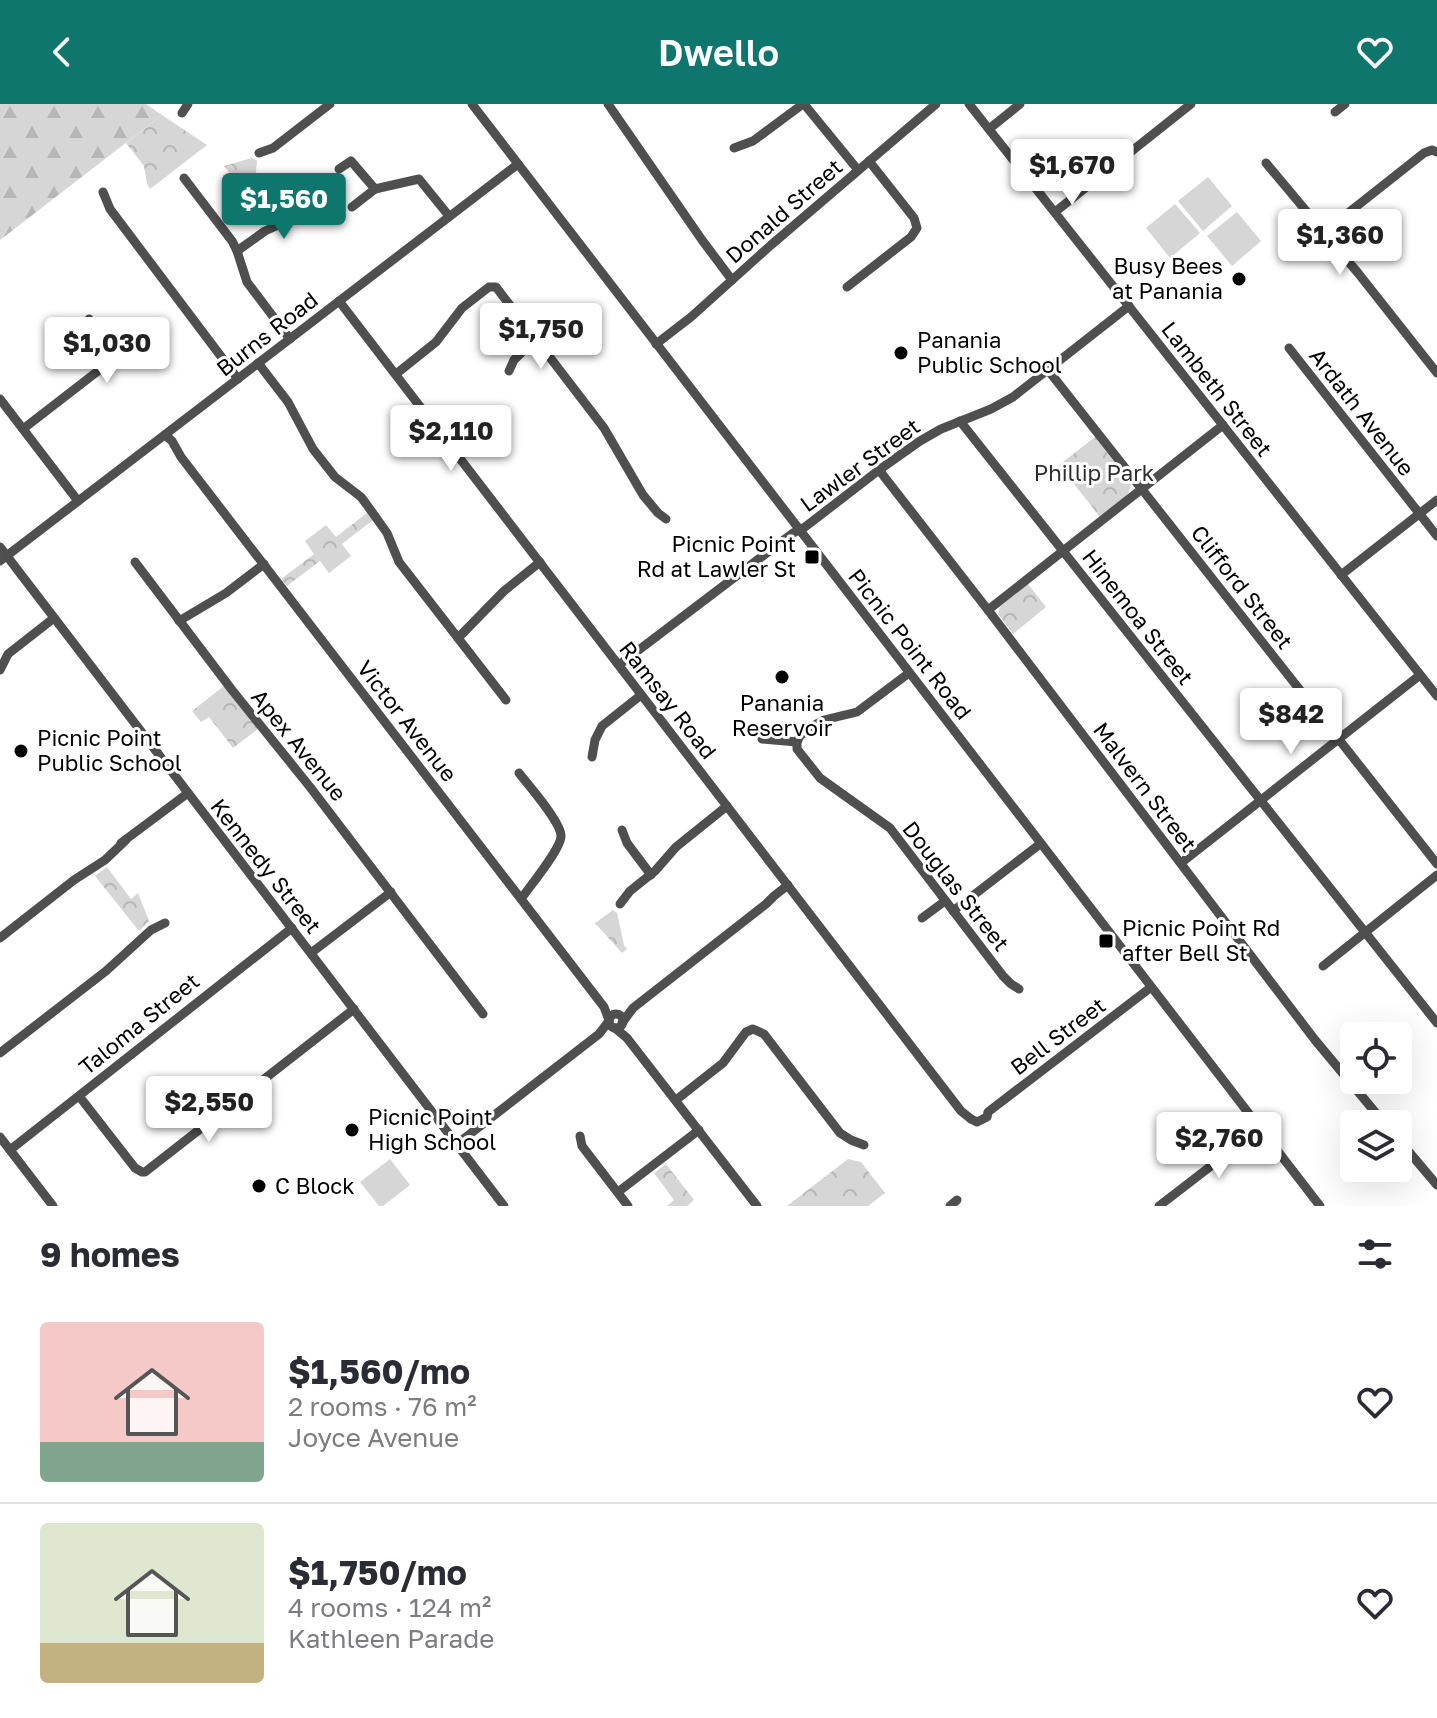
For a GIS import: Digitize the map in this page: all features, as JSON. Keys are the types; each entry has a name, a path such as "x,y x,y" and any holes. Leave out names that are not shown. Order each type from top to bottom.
{"street":[{"path":"259,153 273,148 330,104"},
{"name":"Picnic Point Road","path":"472,104 1320,1206"},
{"path":"608,104 732,280"},
{"path":"734,148 747,145 763,135 804,104 858,170"},
{"name":"Donald Street","path":"656,344 936,104"},
{"name":"Lambeth Street","path":"969,104 1437,696"},
{"path":"989,129 1020,104"},
{"path":"1055,212 1191,104"},
{"path":"1335,112 1345,104"},
{"path":"1324,232 1424,153 1436,147"},
{"path":"339,169 351,161 375,189"},
{"path":"847,287 911,237 917,228 916,222 869,161"},
{"path":"1266,163 1437,373"},
{"name":"Burns Road","path":"3,559 518,164"},
{"path":"184,178 232,241 251,289 290,339"},
{"path":"352,207 375,189 419,179 449,216"},
{"path":"103,192 110,209 238,379"},
{"path":"237,251 265,231 294,218 303,206"},
{"path":"396,374 436,342 459,311 489,287 499,289 604,428 643,495 666,519"},
{"name":"Ramsay Road","path":"339,301 961,1111 971,1119"},
{"name":"Lawler Street","path":"619,665 879,470 928,436 1005,402 1129,306"},
{"path":"23,429 111,361 111,348 89,319"},
{"path":"509,371 514,360 536,338"},
{"name":"Ardath Avenue","path":"1289,348 1437,536"},
{"path":"258,363 288,402 313,449 335,477 361,497 382,524 399,562 506,700"},
{"name":"Clifford Street","path":"1048,370 1437,864"},
{"path":"0,399 78,501"},
{"name":"Hinemoa Street","path":"960,421 1437,1023"},
{"path":"988,610 1223,425"},
{"name":"Victor Avenue","path":"165,435 757,1206"},
{"name":"Malvern Street","path":"879,470 1321,1047 1373,1110"},
{"path":"1341,575 1437,500"},
{"name":"Kennedy Street","path":"0,547 3,559 54,618 504,1206"},
{"name":"Apex Avenue","path":"135,562 483,1014"},
{"path":"458,638 504,591 540,562"},
{"path":"179,621 226,593 264,564"},
{"path":"0,670 8,654 54,618"},
{"path":"762,739 797,742 802,733 818,723 861,709 909,673"},
{"path":"1181,863 1420,675"},
{"path":"592,757 599,730 641,695"},
{"name":"Douglas Street","path":"797,742 799,752 817,775 890,828 1003,976 1019,989"},
{"path":"519,773 558,824 561,834 559,846 521,899"},
{"path":"0,938 94,861 188,793"},
{"path":"620,904 676,847 727,806"},
{"path":"622,830 629,847 651,875"},
{"path":"953,911 1040,844"},
{"path":"1323,966 1437,875"},
{"path":"457,1144 599,1034 603,1034 629,1008 633,1008 774,896 790,887"},
{"path":"311,953 391,892"},
{"path":"922,918 945,901"},
{"path":"0,1053 100,976 155,927 165,923"},
{"name":"Taloma Street","path":"10,1150 292,928"},
{"name":"Bell Street","path":"971,1119 988,1112 1150,988"},
{"path":"79,1096 135,1168 145,1172 354,1009"},
{"path":"758,1029 763,1019"},
{"path":"676,1100 720,1067 746,1032 758,1029 840,1133 864,1145"},
{"path":"1159,1206 1259,1129"},
{"path":"618,1192 699,1130"},
{"path":"580,1136 582,1146 628,1206"},
{"path":"0,1137 53,1206"},
{"path":"1412,1156 1437,1185"}],"green space":[{"path":"0,104 146,104 162,115 0,240"},
{"path":"162,115 207,145 150,189 144,166 126,143"},
{"path":"252,158 257,161 254,191 243,191 224,166"},
{"path":"1208,177 1232,206 1203,231 1178,201"},
{"path":"1175,204 1200,233 1170,258 1146,228"},
{"path":"1237,212 1261,241 1232,266 1207,236"},
{"name":"Phillip Park","path":"1095,437 1131,483 1128,494 1100,517 1059,465"},
{"path":"368,512 373,520 342,544 351,556 329,573 320,561 287,586 281,579 314,554 305,541 326,525 336,537"},
{"path":"1028,584 1046,607 1013,634 998,614 1000,606"},
{"path":"224,686 258,729 233,748 209,717 201,722 192,711"},
{"path":"107,867 131,899 138,893 149,921 139,931 95,876"},
{"path":"613,910 617,913 627,949 622,953 595,923"},
{"path":"390,1159 410,1185 379,1206 360,1182"},
{"path":"848,1159 861,1162 885,1193 868,1206 787,1206"},
{"path":"666,1164 694,1200 687,1206 667,1206 674,1200 654,1173"}],"place":[{"name":"Busy Bees at Panania","path":"1239,279"},
{"name":"Panania Public School","path":"901,353"},
{"name":"Picnic Point Rd at Lawler St","path":"812,557"},
{"name":"Panania Reservoir","path":"782,677"},
{"name":"Picnic Point Public School","path":"21,751"},
{"name":"Picnic Point Rd after Bell St","path":"1106,941"},
{"name":"Picnic Point High School","path":"352,1130"},
{"name":"C Block","path":"259,1186"}]}
